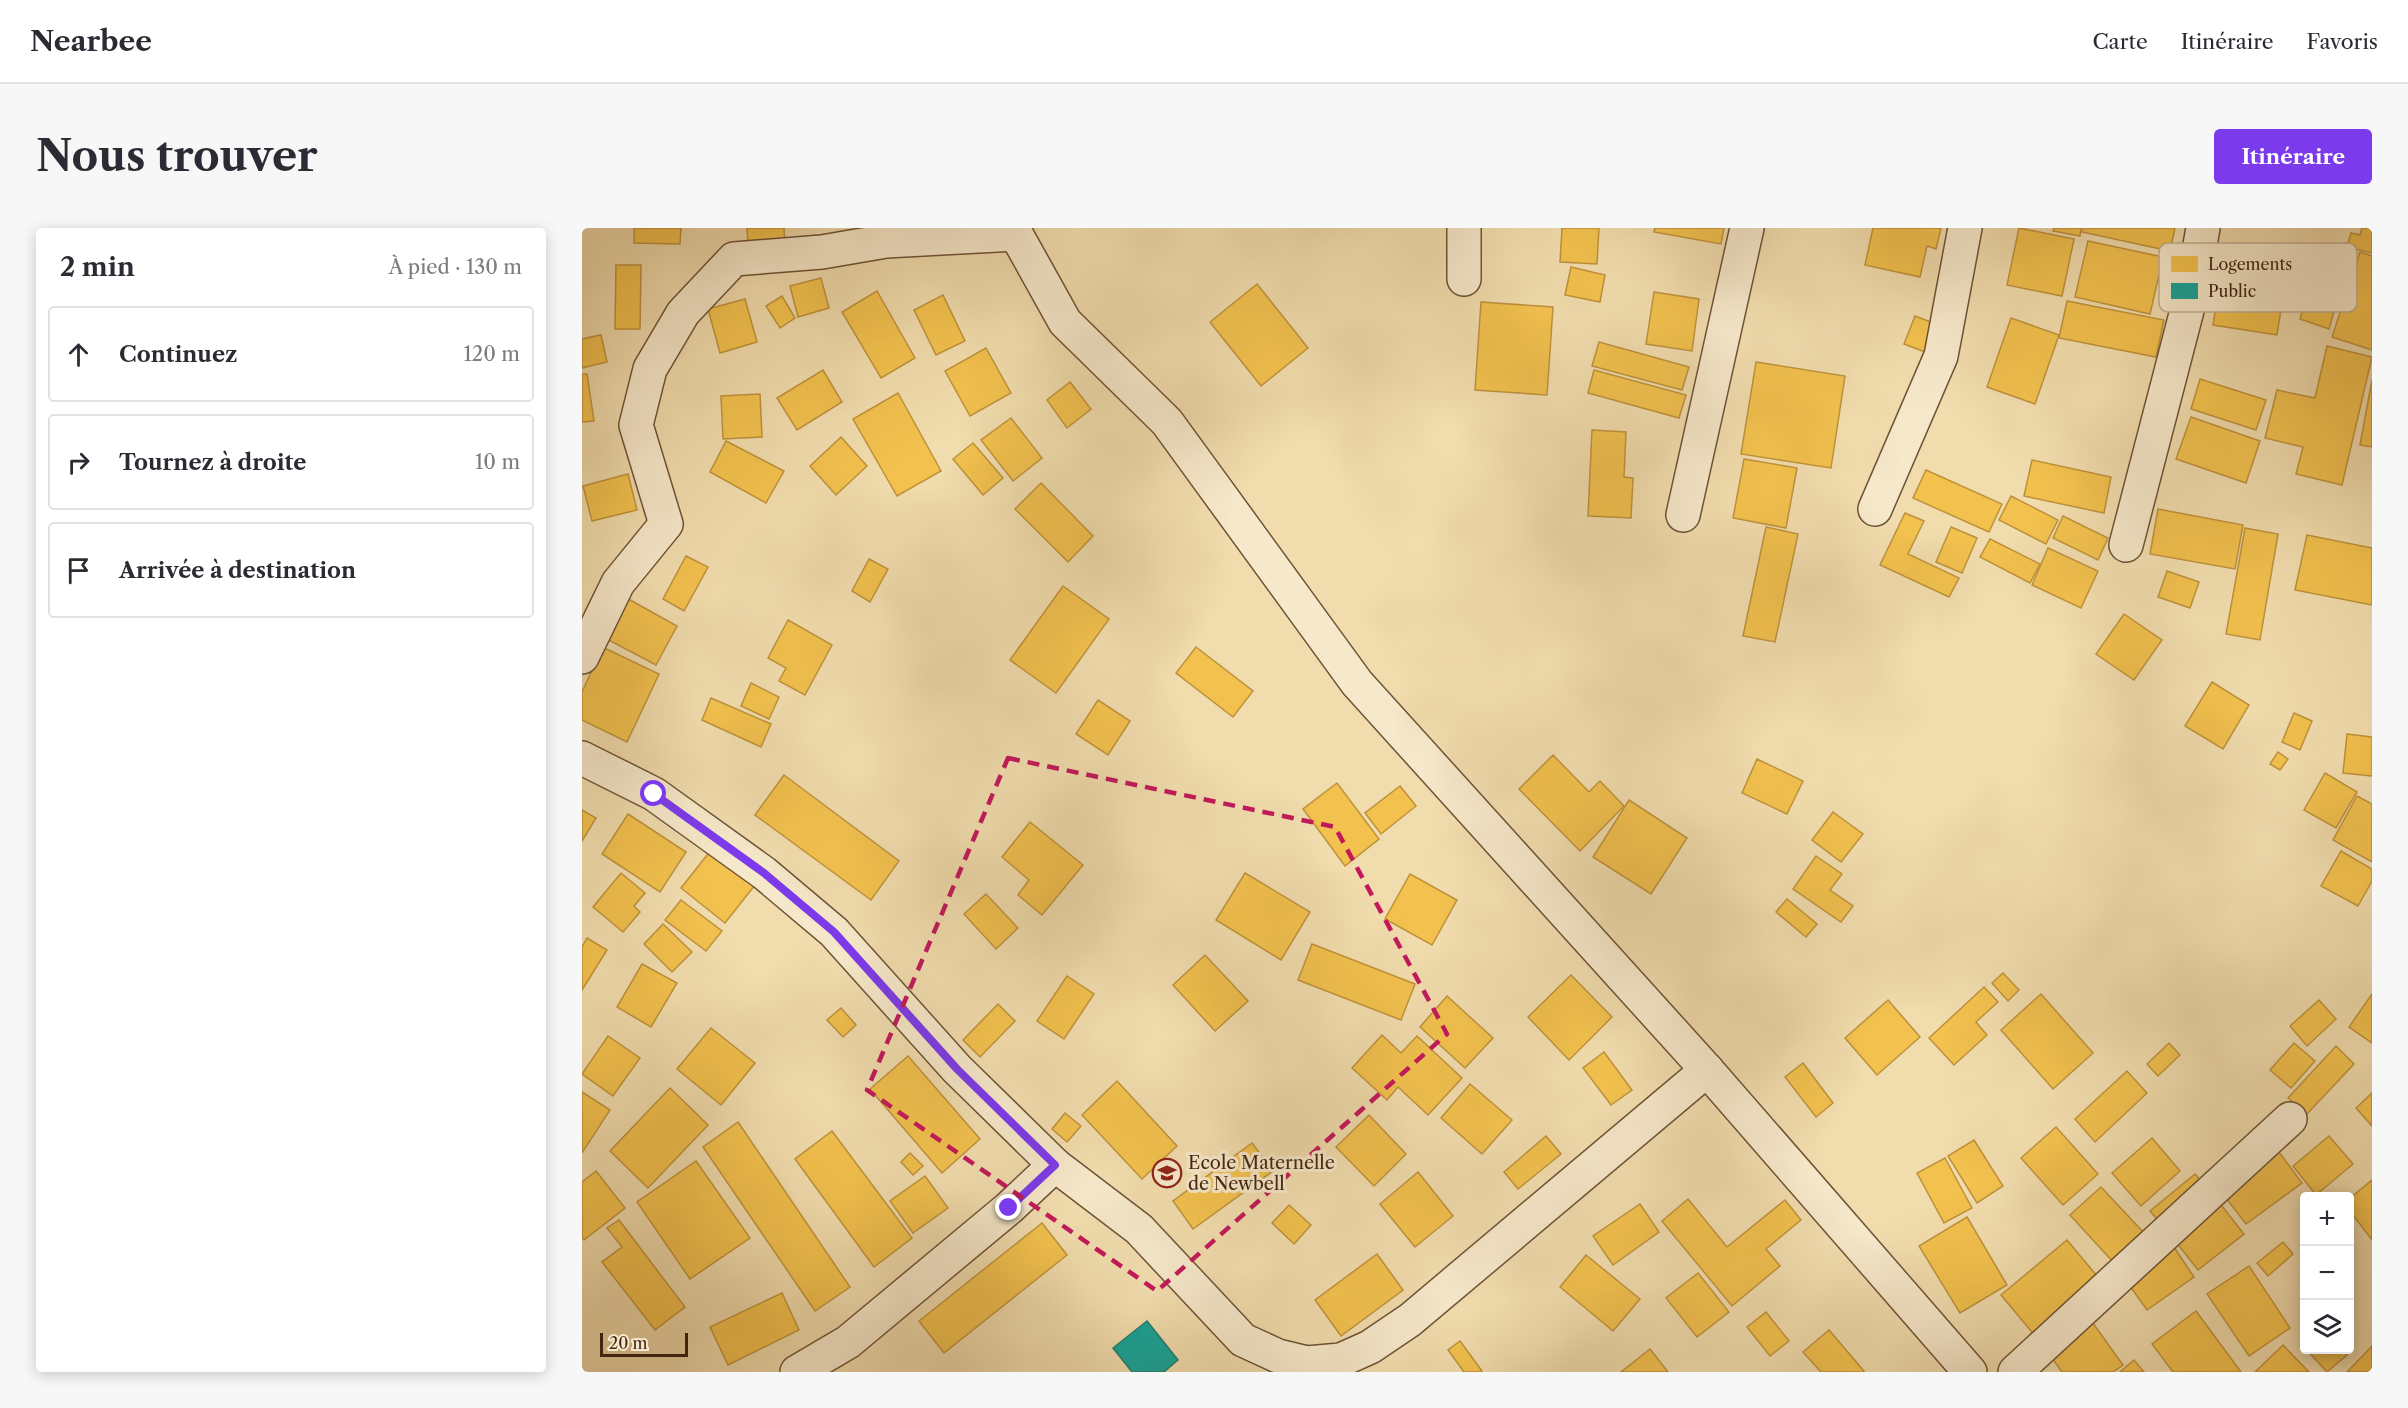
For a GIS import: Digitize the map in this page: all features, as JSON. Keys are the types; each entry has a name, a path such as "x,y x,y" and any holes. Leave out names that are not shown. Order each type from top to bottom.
{"street":[{"path":"1464,228 1464,279"},
{"path":"1683,515 1747,228"},
{"path":"1875,509 1941,356 1965,228"},
{"path":"2200,243 2203,228"},
{"path":"582,657 618,583 666,524 636,425 650,369 684,313 734,259 822,252 886,241 1016,231 1065,322 1167,422 1357,683 1707,1070 1970,1372"},
{"path":"2126,545 2187,312"},
{"path":"582,758 654,794 764,873 834,932 957,1069 1055,1165 1139,1228 1243,1340 1280,1367 1341,1360 1370,1347 1410,1320 1707,1070"},
{"path":"2015,1372 2290,1119"},
{"path":"797,1372 848,1342 1009,1208 1055,1165"}],"highlighted area":[{"path":"1008,758 1335,827 1447,1034 1157,1291 867,1090"}],"building: Logements":[{"path":"634,228 681,228 680,244 634,243"},
{"path":"747,228 784,228 785,245 748,247"},
{"path":"1562,228 1599,228 1597,264 1560,262"},
{"path":"1655,228 1724,228 1721,244 1654,232"},
{"path":"1873,228 1941,228 1936,249 1927,246 1920,277 1865,265"},
{"path":"2019,228 2074,239 2062,296 2007,285"},
{"path":"2054,228 2081,228 2080,236 2053,231"},
{"path":"2083,228 2175,228 2172,243 2159,243 2159,249 2082,232"},
{"path":"2362,228 2372,228 2372,253 2357,249 2357,243 2348,243 2351,233 2360,235"},
{"path":"2088,241 2159,256 2159,275 2150,314 2075,297"},
{"path":"2360,252 2372,256 2372,350 2332,337 2340,312 2357,312 2357,261"},
{"path":"616,265 641,265 640,329 615,329"},
{"path":"1571,267 1605,275 1600,302 1565,295"},
{"path":"821,278 829,308 798,317 790,286"},
{"path":"1257,284 1308,348 1261,386 1210,322"},
{"path":"877,291 915,358 881,378 842,312"},
{"path":"1654,292 1699,299 1692,351 1646,344"},
{"path":"943,295 965,341 936,355 914,310"},
{"path":"782,296 795,318 780,328 766,306"},
{"path":"745,299 757,342 720,353 708,309"},
{"path":"2067,301 2164,320 2156,357 2059,338"},
{"path":"1481,302 1553,307 1547,395 1475,390"},
{"path":"2215,312 2281,312 2277,335 2213,325"},
{"path":"2302,312 2334,312 2329,329 2300,319"},
{"path":"1915,316 1936,324 1925,352 1904,344"},
{"path":"2011,318 2059,335 2035,404 1987,387"},
{"path":"601,335 607,362 582,368 582,339"},
{"path":"1599,342 1689,367 1682,390 1592,366"},
{"path":"2327,346 2372,357 2342,485 2296,474 2303,447 2265,438 2277,390 2315,398"},
{"path":"986,348 1011,393 970,416 945,371"},
{"path":"1756,362 1845,376 1831,468 1741,454"},
{"path":"823,370 842,402 797,430 777,398"},
{"path":"1594,370 1686,395 1679,418 1588,393"},
{"path":"582,374 587,374 594,421 582,422"},
{"path":"2200,379 2266,400 2256,430 2191,409"},
{"path":"2372,380 2372,447 2360,445"},
{"path":"1070,382 1091,409 1067,428 1047,400"},
{"path":"898,393 941,471 897,496 853,419"},
{"path":"760,394 762,437 723,439 721,396"},
{"path":"2191,417 2260,441 2246,483 2176,459"},
{"path":"1011,418 1042,458 1013,481 981,440"},
{"path":"1592,430 1626,432 1624,477 1633,478 1631,518 1588,516"},
{"path":"841,437 867,466 836,495 810,466"},
{"path":"726,441 784,471 766,503 710,472"},
{"path":"973,443 1003,478 983,495 953,459"},
{"path":"1744,459 1797,468 1786,528 1733,518"},
{"path":"2032,460 2111,477 2104,513 2024,496"},
{"path":"1926,470 2002,504 1989,532 1913,498"},
{"path":"628,474 637,510 592,521 583,486"},
{"path":"1041,483 1093,536 1068,562 1015,509"},
{"path":"2011,496 2058,520 2046,544 1999,520"},
{"path":"2158,509 2243,525 2235,569 2150,554"},
{"path":"1905,513 1924,521 1908,554 1959,578 1949,597 1880,565"},
{"path":"2063,516 2108,538 2098,560 2053,538"},
{"path":"1766,527 1798,534 1775,642 1743,636"},
{"path":"1951,527 1977,538 1962,573 1936,562"},
{"path":"2245,528 2278,534 2260,640 2226,634"},
{"path":"2307,535 2372,548 2372,605 2295,590"},
{"path":"1990,539 2040,564 2030,583 1980,557"},
{"path":"2048,548 2098,571 2081,608 2032,585"},
{"path":"686,556 708,567 684,611 663,599"},
{"path":"869,559 888,569 870,602 852,591"},
{"path":"2167,571 2199,582 2190,608 2158,597"},
{"path":"1063,586 1109,619 1056,693 1010,660"},
{"path":"623,596 677,626 656,665 601,636"},
{"path":"2124,614 2162,640 2134,680 2096,654"},
{"path":"788,620 832,645 805,695 779,681 786,668 768,658"},
{"path":"598,645 659,674 627,742 582,720 582,692 593,668"},
{"path":"1196,647 1253,691 1233,717 1176,673"},
{"path":"2212,682 2249,705 2223,749 2185,726"},
{"path":"751,683 779,697 769,719 741,706"},
{"path":"711,698 771,724 761,747 702,720"},
{"path":"1098,700 1130,721 1108,755 1076,734"},
{"path":"2294,713 2312,721 2300,750 2282,742"},
{"path":"2347,734 2372,737 2372,776 2343,773"},
{"path":"2278,752 2288,759 2280,770 2270,764"},
{"path":"1553,755 1589,792 1600,781 1624,806 1580,851 1519,789"},
{"path":"1757,759 1803,781 1787,814 1742,793"},
{"path":"2325,773 2357,792 2336,828 2304,810"},
{"path":"784,775 899,861 871,900 755,815"},
{"path":"1337,783 1379,839 1345,866 1303,809"},
{"path":"1400,786 1416,806 1381,834 1365,813"},
{"path":"2357,796 2372,804 2372,862 2333,840"},
{"path":"1629,800 1687,838 1651,894 1593,857"},
{"path":"582,810 596,818 582,841"},
{"path":"1833,812 1863,834 1841,862 1812,840"},
{"path":"628,814 686,852 660,892 602,854"},
{"path":"1030,822 1083,865 1042,915 1018,895 1029,880 1002,857"},
{"path":"711,850 755,885 725,923 681,888"},
{"path":"2341,851 2372,869 2372,881 2358,906 2321,886"},
{"path":"1816,856 1842,874 1830,890 1853,906 1841,922 1793,889"},
{"path":"621,873 645,893 634,906 640,912 623,932 593,907"},
{"path":"1245,873 1310,912 1281,960 1216,920"},
{"path":"1410,874 1457,900 1432,945 1385,919"},
{"path":"986,894 1018,928 996,949 964,914"},
{"path":"1787,899 1817,924 1806,937 1776,912"},
{"path":"681,900 722,931 706,951 665,920"},
{"path":"663,924 692,952 672,972 644,944"},
{"path":"587,938 607,950 582,990 582,947"},
{"path":"1312,944 1415,984 1401,1020 1298,980"},
{"path":"1205,955 1248,1001 1215,1031 1173,985"},
{"path":"642,964 677,983 651,1027 617,1007"},
{"path":"2003,973 2019,990 2008,1001 1992,983"},
{"path":"1571,975 1612,1017 1569,1060 1528,1017"},
{"path":"1067,976 1094,994 1064,1039 1037,1021"},
{"path":"1984,987 1998,1002 1976,1022 1987,1035 1954,1065 1929,1038"},
{"path":"2041,994 2093,1053 2053,1089 2001,1030"},
{"path":"2372,994 2372,1043 2349,1027"},
{"path":"1447,996 1493,1038 1465,1068 1420,1027"},
{"path":"1888,1000 1920,1037 1877,1075 1845,1038"},
{"path":"2319,1000 2336,1019 2307,1046 2290,1026"},
{"path":"998,1004 1015,1021 980,1057 963,1040"},
{"path":"841,1008 856,1025 843,1037 827,1020"},
{"path":"711,1028 755,1063 721,1105 677,1069"},
{"path":"1382,1035 1401,1053 1417,1036 1462,1078 1428,1115 1398,1087 1387,1100 1352,1068"},
{"path":"608,1036 640,1058 613,1096 582,1074"},
{"path":"2169,1043 2180,1055 2158,1076 2147,1064"},
{"path":"2294,1043 2315,1061 2291,1088 2270,1070"},
{"path":"2336,1046 2354,1064 2306,1115 2288,1098"},
{"path":"1604,1052 1632,1090 1611,1105 1583,1068"},
{"path":"908,1056 980,1139 942,1173 870,1089"},
{"path":"1803,1063 1833,1103 1816,1117 1785,1077"},
{"path":"2127,1071 2147,1093 2095,1142 2075,1119"},
{"path":"1117,1081 1177,1146 1142,1179 1082,1115"},
{"path":"1470,1084 1512,1120 1482,1154 1441,1118"},
{"path":"670,1088 708,1125 648,1188 610,1151"},
{"path":"582,1092 610,1110 582,1153"},
{"path":"2372,1093 2372,1126 2356,1108"},
{"path":"1065,1113 1081,1126 1067,1142 1052,1129"},
{"path":"1369,1115 1406,1154 1374,1186 1336,1147"},
{"path":"738,1122 850,1287 815,1311 703,1147"},
{"path":"2056,1127 2098,1174 2063,1205 2021,1158"},
{"path":"832,1131 912,1238 874,1267 795,1159"},
{"path":"1546,1136 1561,1154 1518,1189 1504,1172"},
{"path":"2329,1136 2353,1164 2320,1192 2314,1192 2293,1166"},
{"path":"2152,1138 2180,1171 2141,1206 2112,1173"},
{"path":"1974,1140 2003,1186 1977,1203 1948,1156"},
{"path":"1252,1143 1273,1171 1193,1229 1173,1201"},
{"path":"2279,1152 2302,1183 2246,1224 2223,1194"},
{"path":"910,1153 923,1166 913,1175 901,1162"},
{"path":"1945,1158 1972,1208 1944,1223 1917,1173"},
{"path":"696,1161 750,1238 690,1279 637,1202"},
{"path":"596,1171 625,1208 584,1240 582,1237 582,1182"},
{"path":"1418,1172 1453,1216 1415,1247 1380,1204"},
{"path":"2195,1174 2208,1189 2163,1226 2150,1211"},
{"path":"925,1176 948,1208 913,1233 890,1201"},
{"path":"2372,1180 2372,1240 2354,1216 2354,1195"},
{"path":"2101,1187 2145,1234 2114,1263 2070,1215"},
{"path":"1688,1199 1727,1247 1785,1200 1801,1220 1766,1249 1780,1266 1732,1306 1662,1221"},
{"path":"2218,1201 2244,1234 2198,1270 2172,1237"},
{"path":"1640,1204 1659,1232 1613,1265 1593,1236"},
{"path":"1289,1205 1311,1225 1294,1244 1272,1223"},
{"path":"1967,1217 2007,1285 1960,1313 1919,1246"},
{"path":"619,1220 685,1307 655,1330 602,1262 622,1247 607,1228"},
{"path":"1042,1223 1067,1255 944,1353 919,1321"},
{"path":"2067,1240 2107,1288 2041,1343 2001,1295"},
{"path":"2170,1241 2194,1277 2147,1310 2122,1275"},
{"path":"2283,1242 2293,1254 2268,1276 2257,1263"},
{"path":"1377,1254 1403,1290 1341,1336 1315,1300"},
{"path":"1586,1255 1640,1299 1613,1331 1560,1287"},
{"path":"2249,1266 2290,1328 2249,1356 2207,1294"},
{"path":"1698,1273 1729,1312 1697,1337 1666,1298"},
{"path":"782,1293 799,1330 728,1365 710,1327"},
{"path":"2196,1311 2241,1372 2173,1372 2152,1344"},
{"path":"1766,1312 1789,1341 1770,1356 1747,1327"},
{"path":"2090,1319 2123,1365 2113,1372 2062,1372 2047,1351"},
{"path":"1829,1330 1863,1372 1821,1372 1803,1352"},
{"path":"1460,1341 1482,1371 1464,1372 1448,1350"},
{"path":"2283,1345 2309,1372 2255,1372"},
{"path":"2372,1346 2372,1372 2347,1372"},
{"path":"1650,1349 1668,1372 1621,1372"},
{"path":"2311,1354 2347,1355 2327,1372"},
{"path":"2134,1360 2144,1372 2120,1372"}],"building: Public":[{"path":"1147,1321 1178,1360 1164,1372 1132,1372 1113,1348"}],"place":[{"name":"Ecole Maternelle de Newbell","path":"1167,1173"}],"route":[{"path":"654,794 764,873 834,932 957,1069 1055,1165 1009,1208"}]}
